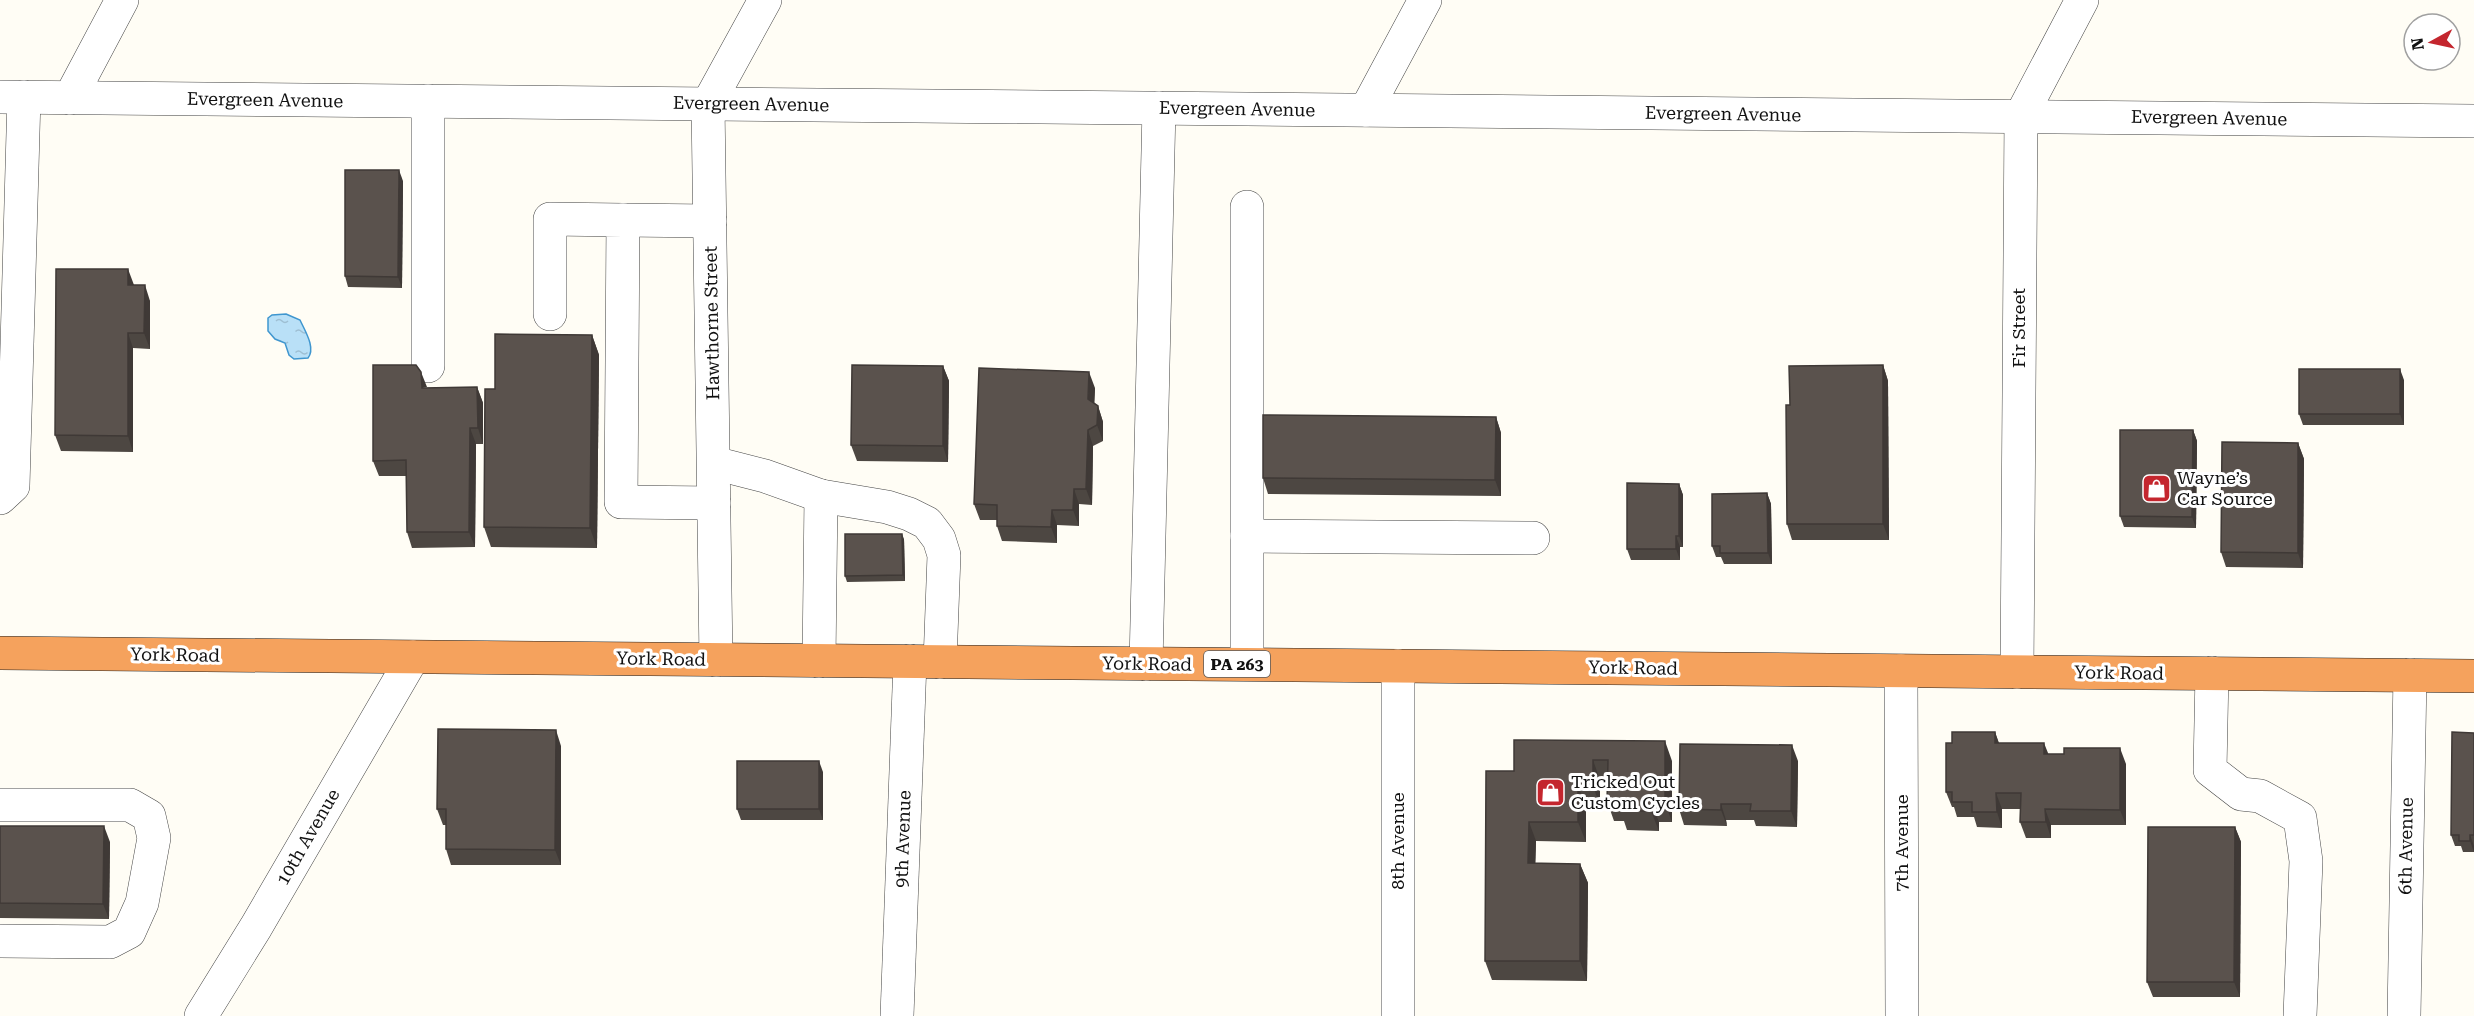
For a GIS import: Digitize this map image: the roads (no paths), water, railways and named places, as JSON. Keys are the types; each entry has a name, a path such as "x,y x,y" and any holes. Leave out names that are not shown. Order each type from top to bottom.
{"highway":[{"name":"York Road","path":"0,653 2474,676"}],"street":[{"path":"69,98 122,0"},
{"name":"Hawthorne Street","path":"716,660 708,104 765,0"},
{"path":"1366,110 1425,0"},
{"name":"Fir Street","path":"2017,672 2021,116 2082,0"},
{"path":"0,498 13,486 12,97"},
{"name":"Evergreen Avenue","path":"12,97 2474,121"},
{"path":"428,101 428,366"},
{"path":"1146,664 1159,108"},
{"path":"1247,207 1247,664"},
{"path":"550,314 550,219 710,221"},
{"path":"623,220 621,502 714,503"},
{"name":"9th Avenue","path":"714,463 765,476 821,496 909,513 927,523 939,539 944,555 925,662 897,1016"},
{"path":"819,661 821,496"},
{"path":"1247,536 1533,538"},
{"name":"10th Avenue","path":"201,1016 256,927 412,657"},
{"name":"8th Avenue","path":"1398,666 1398,1016"},
{"name":"7th Avenue","path":"1900,671 1902,1016"},
{"path":"2212,673 2210,770 2241,794 2260,796 2300,818 2306,861 2300,1016"},
{"name":"6th Avenue","path":"2404,1016 2410,675"},
{"path":"0,805 130,805 149,816 154,838 142,903 129,932 110,942 0,941"}],"water":[{"path":"286,314 300,320 307,334 311,349 308,358 294,359 289,355 285,343 275,339 268,331 268,318 272,315"}],"place":[{"name":"Wayne’s Car Source","path":"2156,488"},
{"name":"Tricked Out Custom Cycles","path":"1550,792"}]}
